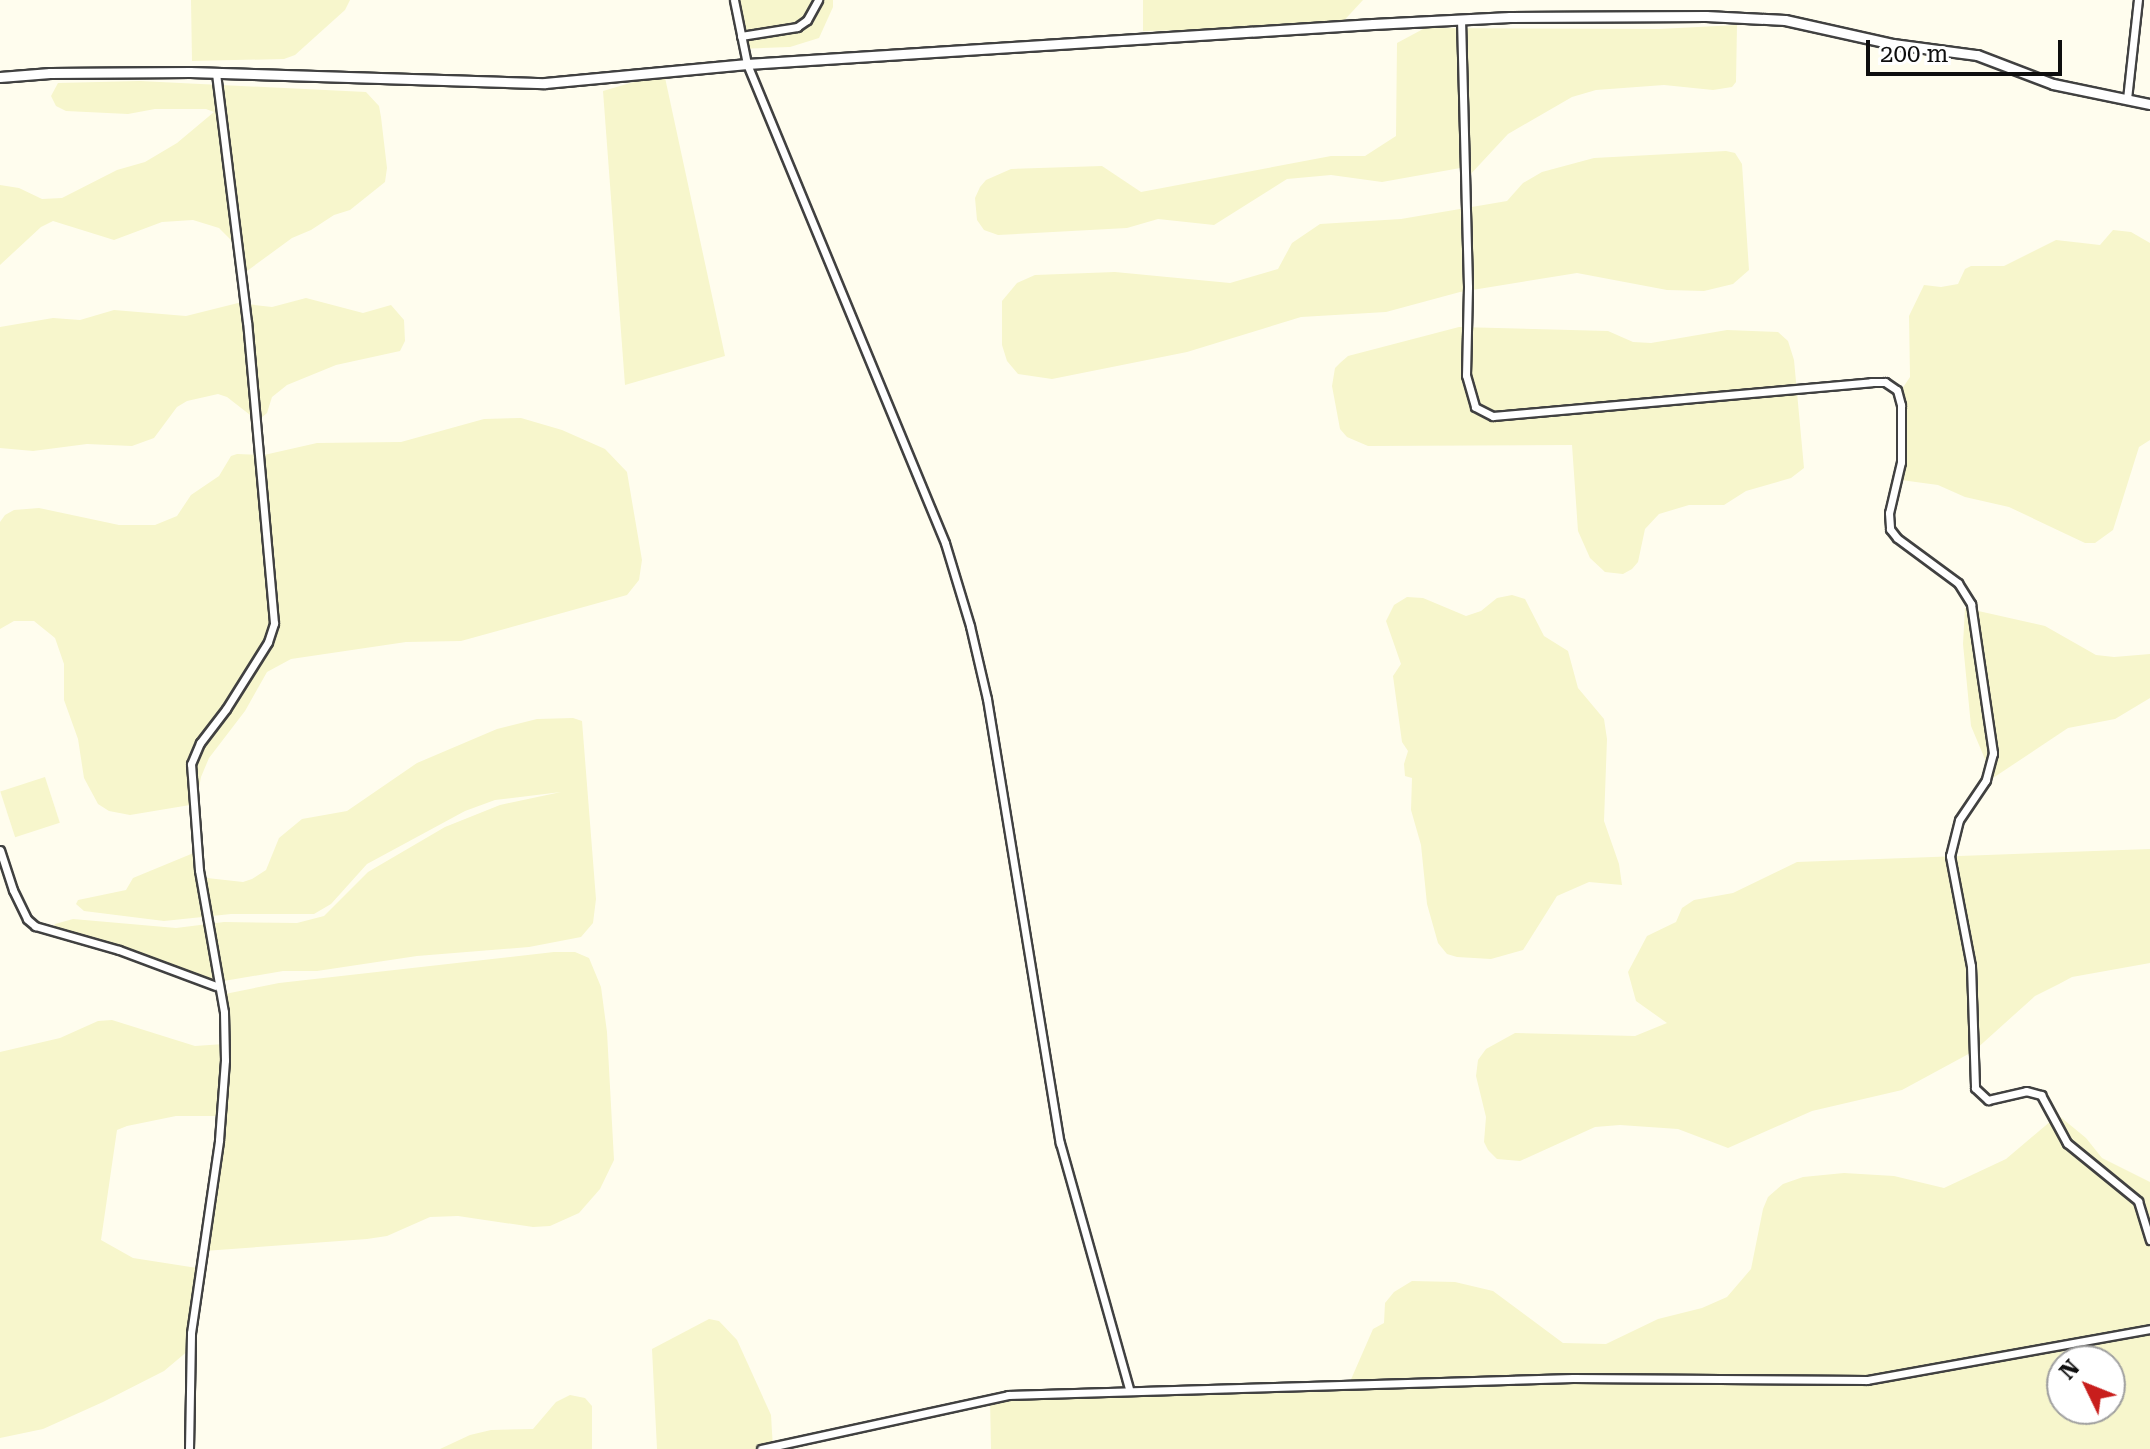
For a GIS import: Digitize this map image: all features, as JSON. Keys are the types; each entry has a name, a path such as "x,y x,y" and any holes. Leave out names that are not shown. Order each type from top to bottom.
{"street":[{"path":"734,0 747,64 945,543 970,626 987,699 1060,1143 1129,1389"},
{"path":"741,36 797,27 807,20 818,0"},
{"path":"2127,99 2138,0"},
{"path":"0,77 113,71 545,83 747,64 1461,19 1580,16 1785,20 1893,44 1977,55 2053,84 2150,104"},
{"path":"1461,19 1468,287 1466,375 1475,407 1493,416 1871,382 1885,382 1897,390 1901,405 1901,462 1889,513 1890,529 1897,538 1958,583 1971,604 1993,753 1986,780 1959,820 1950,856 1972,979 1975,1088 1988,1100 2026,1091 2041,1095 2060,1133 2074,1150 2138,1201 2150,1240"},
{"path":"189,1449 192,1322 219,1140 225,1060 224,1012 216,986 199,870 191,764 200,743 226,709 268,642 274,623 247,322 216,74"},
{"path":"0,850 13,890 27,919 35,926 119,950 216,986"},
{"path":"761,1449 899,1421 985,1398 1129,1389 1207,1391 1573,1378 1867,1380 2150,1329"}],"green space":[{"path":"191,0 350,0 345,10 295,55 284,59 192,61"},
{"path":"729,0 833,0 833,7 819,38 790,47 739,49"},
{"path":"1143,0 1363,0 1338,27 1143,31"},
{"path":"1737,25 1736,82 1732,87 1713,90 1664,85 1596,90 1572,97 1508,134 1468,177 1466,167 1382,182 1331,175 1287,179 1214,225 1158,219 1127,228 998,235 984,230 977,220 975,198 980,187 986,180 1011,169 1102,166 1141,192 1331,156 1365,156 1396,136 1397,43 1425,28 1659,29"},
{"path":"664,73 725,356 625,385 603,91"},
{"path":"140,81 366,92 379,106 387,168 385,182 350,210 334,215 292,238 247,271 243,269 231,240 219,228 193,220 162,222 114,240 53,221 41,227 0,265 0,185 19,188 42,199 62,198 117,170 145,162 177,143 214,112 206,109 155,109 128,114 66,111 56,106 51,96 58,83"},
{"path":"1735,153 1742,164 1749,270 1733,284 1704,291 1667,290 1577,273 1460,292 1386,312 1301,317 1187,352 1052,379 1018,374 1007,361 1002,345 1002,301 1017,283 1035,275 1115,272 1230,283 1278,269 1292,243 1320,224 1401,219 1507,201 1523,183 1542,172 1594,158"},
{"path":"2113,230 2131,232 2150,243 2150,440 2139,447 2113,530 2095,543 2085,543 2009,507 1965,497 1938,485 1901,480 1902,389 1910,377 1909,316 1924,285 1941,287 1958,284 1965,269 1971,266 2004,266 2056,240 2100,245"},
{"path":"306,298 363,313 391,305 404,320 405,341 400,351 336,365 287,385 272,397 267,413 261,418 254,418 227,397 218,394 187,401 177,407 154,438 132,446 87,444 33,451 0,448 0,327 53,318 80,320 114,310 186,316 238,303 272,307"},
{"path":"1459,327 1608,331 1633,342 1651,343 1727,330 1778,332 1788,341 1794,360 1804,468 1791,478 1746,491 1724,505 1689,505 1659,514 1645,529 1638,562 1632,569 1623,574 1605,572 1590,558 1578,531 1572,445 1368,446 1347,437 1340,429 1332,386 1335,368 1348,356"},
{"path":"521,418 562,430 605,449 627,472 642,560 639,580 627,595 461,641 406,642 291,659 267,672 245,711 209,758 201,777 196,804 130,815 109,811 98,804 84,778 78,739 64,700 64,664 55,638 34,621 14,621 0,629 0,522 5,515 14,510 39,508 119,525 155,525 177,516 191,495 219,476 231,456 237,454 264,455 317,443 401,442 484,419"},
{"path":"1512,595 1525,599 1544,636 1568,651 1578,688 1604,719 1607,739 1604,821 1619,864 1622,885 1589,882 1557,896 1523,950 1491,959 1457,957 1447,954 1438,943 1427,904 1421,845 1411,810 1412,778 1405,776 1404,764 1408,751 1402,742 1393,676 1401,664 1386,621 1394,605 1407,597 1423,598 1466,616 1481,611 1497,598"},
{"path":"1965,608 2045,626 2096,655 2150,654 2150,698 2115,719 2068,728 1993,778 1971,726 1963,644"},
{"path":"573,718 582,721 596,899 593,923 581,937 529,947 417,956 317,971 283,971 212,983 142,957 51,932 55,924 73,919 176,928 224,922 297,923 324,916 368,872 445,827 500,805 561,792 495,800 465,811 367,864 331,904 314,914 231,914 164,921 84,911 76,904 78,900 126,890 133,878 196,852 202,873 207,878 243,882 252,879 266,870 279,838 302,819 347,811 417,763 497,729 537,719"},
{"path":"45,777 60,823 15,837 0,792"},
{"path":"2150,849 2150,963 2072,977 2035,996 1974,1051 1902,1090 1812,1111 1728,1148 1678,1129 1620,1125 1595,1127 1520,1161 1497,1159 1484,1142 1486,1117 1476,1076 1478,1060 1486,1049 1515,1033 1635,1036 1667,1023 1636,1001 1628,972 1647,936 1676,922 1682,908 1694,900 1733,893 1797,862"},
{"path":"575,952 589,958 601,987 607,1032 614,1160 600,1189 579,1213 550,1226 533,1227 458,1216 430,1217 387,1236 204,1251 222,1116 176,1116 127,1126 117,1130 101,1240 133,1258 197,1268 189,1350 164,1371 103,1402 43,1429 0,1438 0,1052 60,1038 98,1021 112,1020 195,1046 224,1044 230,1036 220,995 279,983"},
{"path":"2058,1115 2086,1138 2102,1158 2150,1182 2150,1449 991,1449 990,1398 1349,1384 1373,1329 1384,1323 1385,1303 1394,1292 1412,1281 1455,1282 1493,1291 1563,1343 1606,1344 1658,1319 1702,1308 1727,1297 1751,1269 1763,1209 1768,1197 1783,1184 1803,1177 1844,1173 1894,1176 1944,1188 2006,1159"},
{"path":"709,1319 719,1321 737,1340 771,1415 773,1449 657,1449 652,1349"},
{"path":"570,1395 585,1398 592,1406 592,1449 440,1449 470,1435 491,1430 533,1429 556,1402"}]}
